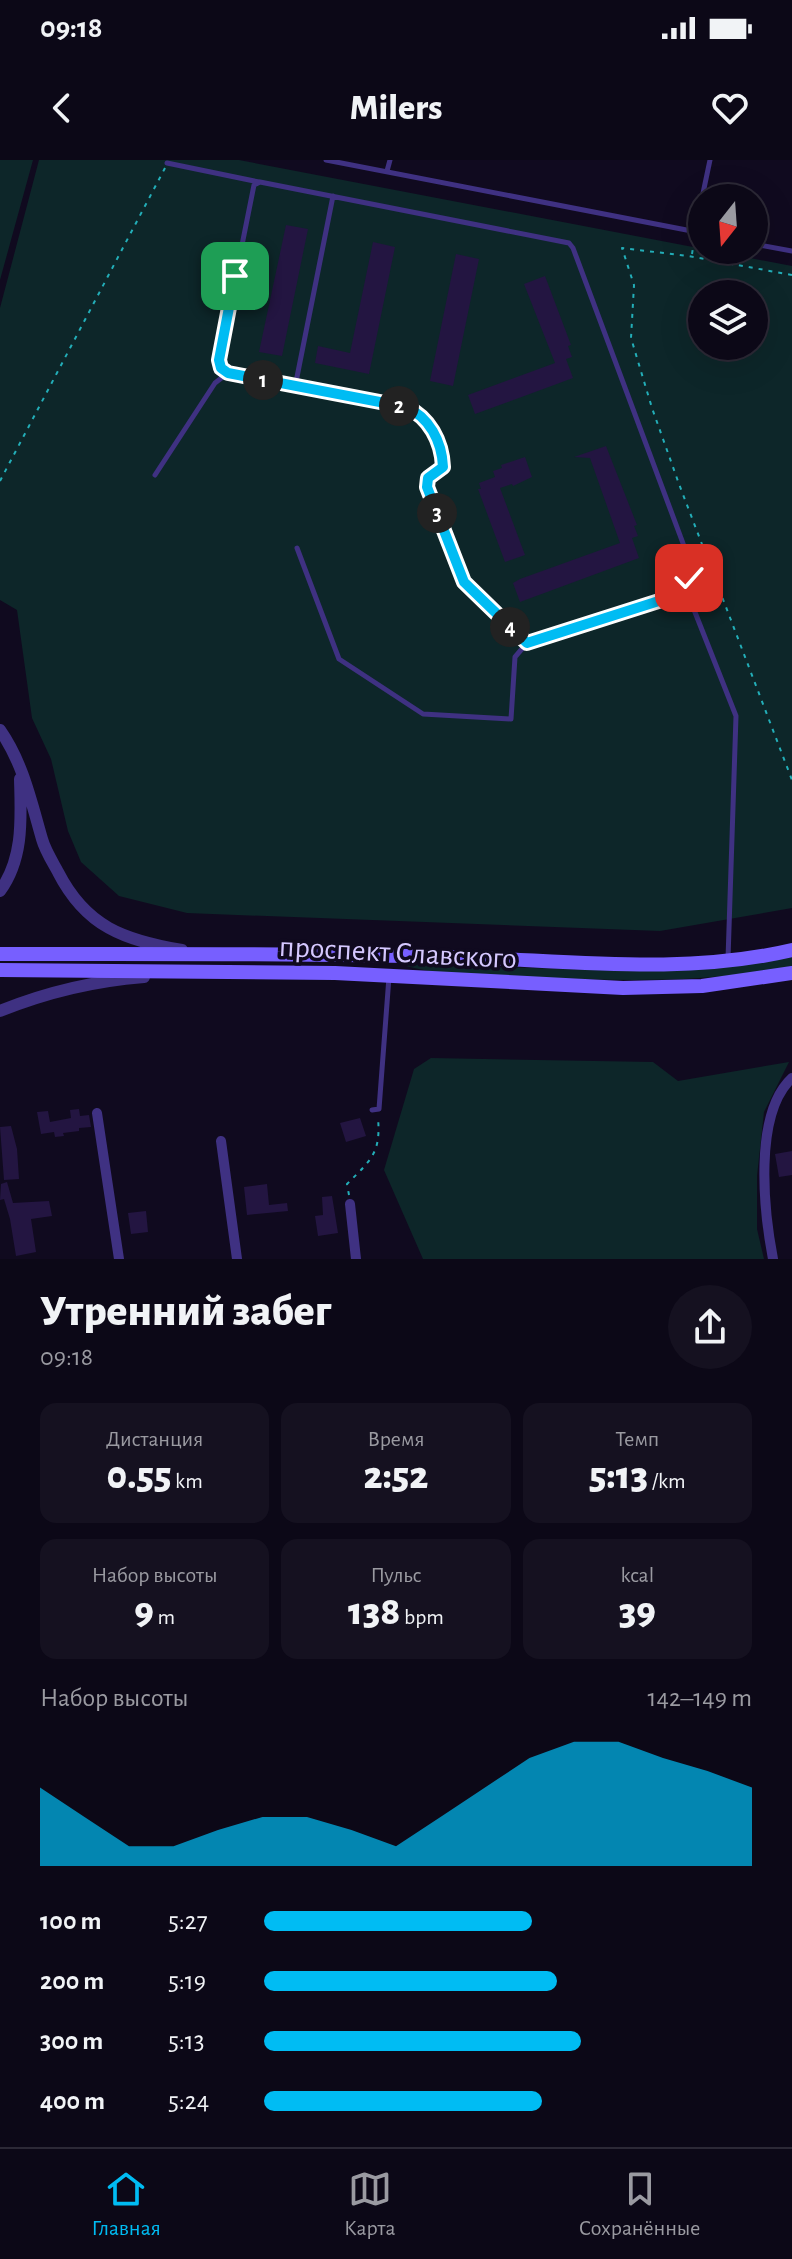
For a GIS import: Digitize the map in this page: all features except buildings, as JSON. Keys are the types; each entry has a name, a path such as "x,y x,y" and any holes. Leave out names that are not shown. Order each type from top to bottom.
{"main road":[{"name":"проспект Славского","path":"0,954 203,953 699,964 792,950"},
{"name":"проспект Славского","path":"0,970 335,973 623,988 702,986 792,973"}],"street":[{"path":"0,730 20,767 36,810 42,841 69,894 87,914 111,931 138,942 203,953"},
{"path":"0,891 12,871 21,831 20,767"},
{"path":"0,1011 39,996 99,981 201,972"},
{"path":"773,1259 762,1178 778,1098 792,1078"},
{"path":"97,1113 119,1259"},
{"path":"221,1141 237,1259"},
{"path":"350,1204 356,1259"}],"lane":[{"path":"326,160 688,230"},
{"path":"387,171 390,160"},
{"path":"705,184 710,160"},
{"path":"167,163 561,240 573,248 684,546 689,564 687,592 736,716 728,960"},
{"path":"260,182 254,185 251,193 219,360 221,368 228,373 406,407 419,413 430,425 443,458 443,467 428,478 427,487 464,582 527,643"},
{"path":"295,387 333,196"},
{"path":"768,247 792,251"},
{"path":"155,475 215,383 228,373"},
{"path":"297,548 339,659 423,714 511,719 515,657 527,643 687,592"},
{"path":"374,1110 389,976"}],"path":[{"path":"0,481 167,163"},
{"path":"688,256 622,248 634,285 631,338 679,484 792,780"},
{"path":"731,264 792,275"},
{"path":"350,1204 347,1184 373,1158 380,1138 374,1110"}],"green space":[{"path":"0,160 33,160 0,280"},
{"path":"39,160 239,160 688,246 688,264 768,264 768,261 792,266 792,908 660,931 187,913 119,896 81,862 68,831 51,759 32,718 17,610 0,600 0,308"},
{"path":"792,953 792,966 727,976 661,980 467,975 406,966 596,970"},
{"path":"431,1058 653,1062 678,1081 789,1062 764,1112 757,1176 757,1229 764,1259 423,1259 384,1170 414,1069"}],"route":[{"path":"235,276 219,360 221,368 228,373 406,407 419,413 430,425 443,458 443,467 428,478 427,487 464,582 527,643 687,592 689,578"}]}
